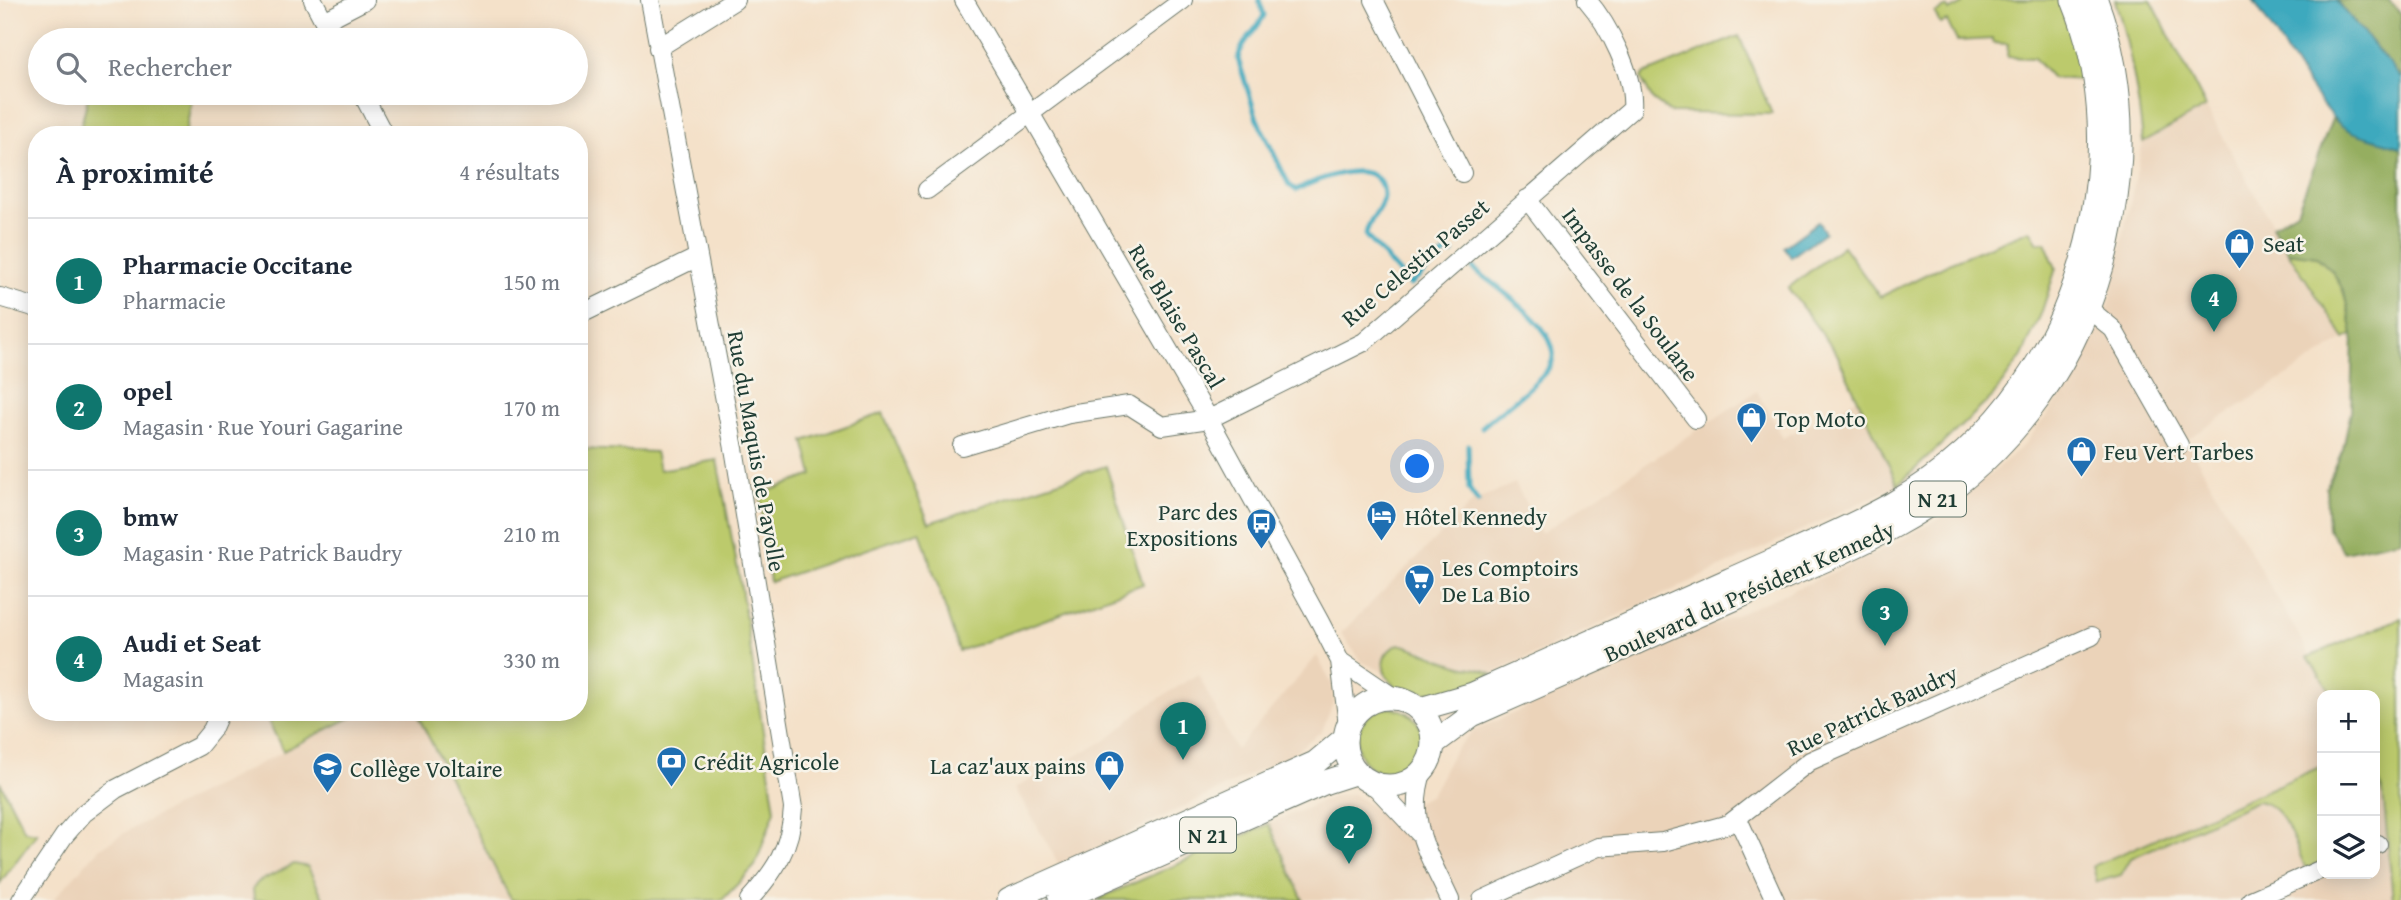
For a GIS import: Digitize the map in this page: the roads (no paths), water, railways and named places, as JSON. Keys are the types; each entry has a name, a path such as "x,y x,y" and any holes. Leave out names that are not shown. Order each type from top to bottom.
{"main road":[{"name":"Boulevard du Président Kennedy","path":"1420,709 1473,694 1853,524 1921,486 1986,430 2031,376 2062,316 2084,265 2099,184 2099,106 2082,22 2073,0"},
{"name":"Boulevard du Président Kennedy","path":"1433,744 1472,715 1897,525 1974,472 2030,414 2050,385 2089,309 2105,265 2119,186 2120,103 2114,64 2096,0"},
{"path":"1393,697 1420,709 1433,731 1433,744 1423,770 1412,780 1392,786 1365,778 1349,762 1346,731 1365,704 1378,698 1393,697"},
{"name":"N 21","path":"1009,900 1315,763 1346,731"},
{"name":"N 21","path":"1059,900 1086,893 1326,782 1365,778"}],"street":[{"path":"313,0 327,28"},
{"path":"331,28 332,17 365,0"},
{"name":"Rue du Maquis de Payolle","path":"650,0 735,454 793,808 787,849 774,872 750,900"},
{"path":"659,48 735,0"},
{"name":"Rue Blaise Pascal","path":"964,0 1209,419 1340,661 1346,731"},
{"path":"927,190 1183,0"},
{"path":"1374,0 1462,173"},
{"name":"Rue Celestin Passet","path":"962,446 1069,414 1129,405 1162,426 1209,419 1364,342 1632,109 1633,99 1616,49 1603,18 1587,0"},
{"path":"368,105 379,126"},
{"name":"Impasse de la Soulane","path":"1527,199 1696,419"},
{"path":"588,311 698,257"},
{"path":"0,297 28,305"},
{"path":"2089,309 2113,329 2179,446"},
{"name":"Rue Patrick Baudry","path":"1482,900 1598,847 1662,842 1738,819 1763,796 1810,761 2092,636"},
{"name":"Rue Blaise Pascal","path":"1340,661 1393,697"},
{"path":"21,900 64,836 84,813 116,789 199,746 216,721"},
{"path":"1423,770 1414,798 1419,833 1450,900"},
{"path":"1365,778 1419,833"},
{"path":"1738,819 1774,900"},
{"path":"2251,900 2317,871"}],"water":[{"path":"2253,0 2336,0 2401,78 2401,148 2352,132 2335,120 2311,89"},
{"path":"1818,222 1825,232 1791,257 1784,247"}],"waterway":[{"path":"1259,0 1264,15 1242,47 1238,59 1257,119 1289,185 1296,190 1318,180 1347,172 1372,175 1380,183 1383,197 1366,236 1410,285 1446,253 1453,253"},
{"path":"1473,268 1528,313 1550,342 1553,356 1548,369 1482,427"},
{"path":"1468,445 1469,489 1478,502"}],"place":[{"name":"Seat","path":"2240,270"},
{"name":"Audi et Seat","path":"2214,332"},
{"name":"Top Moto","path":"1751,445"},
{"name":"Feu Vert Tarbes","path":"2081,478"},
{"name":"Hôtel Kennedy","path":"1382,543"},
{"name":"Parc des Expositions","path":"1261,551"},
{"name":"Les Comptoirs De La Bio","path":"1419,607"},
{"name":"bmw","path":"1885,646"},
{"name":"Pharmacie Occitane","path":"1183,760"},
{"name":"Crédit Agricole","path":"671,788"},
{"name":"La caz'aux pains","path":"1109,792"},
{"name":"Collège Voltaire","path":"327,795"},
{"name":"opel","path":"1349,864"}]}
